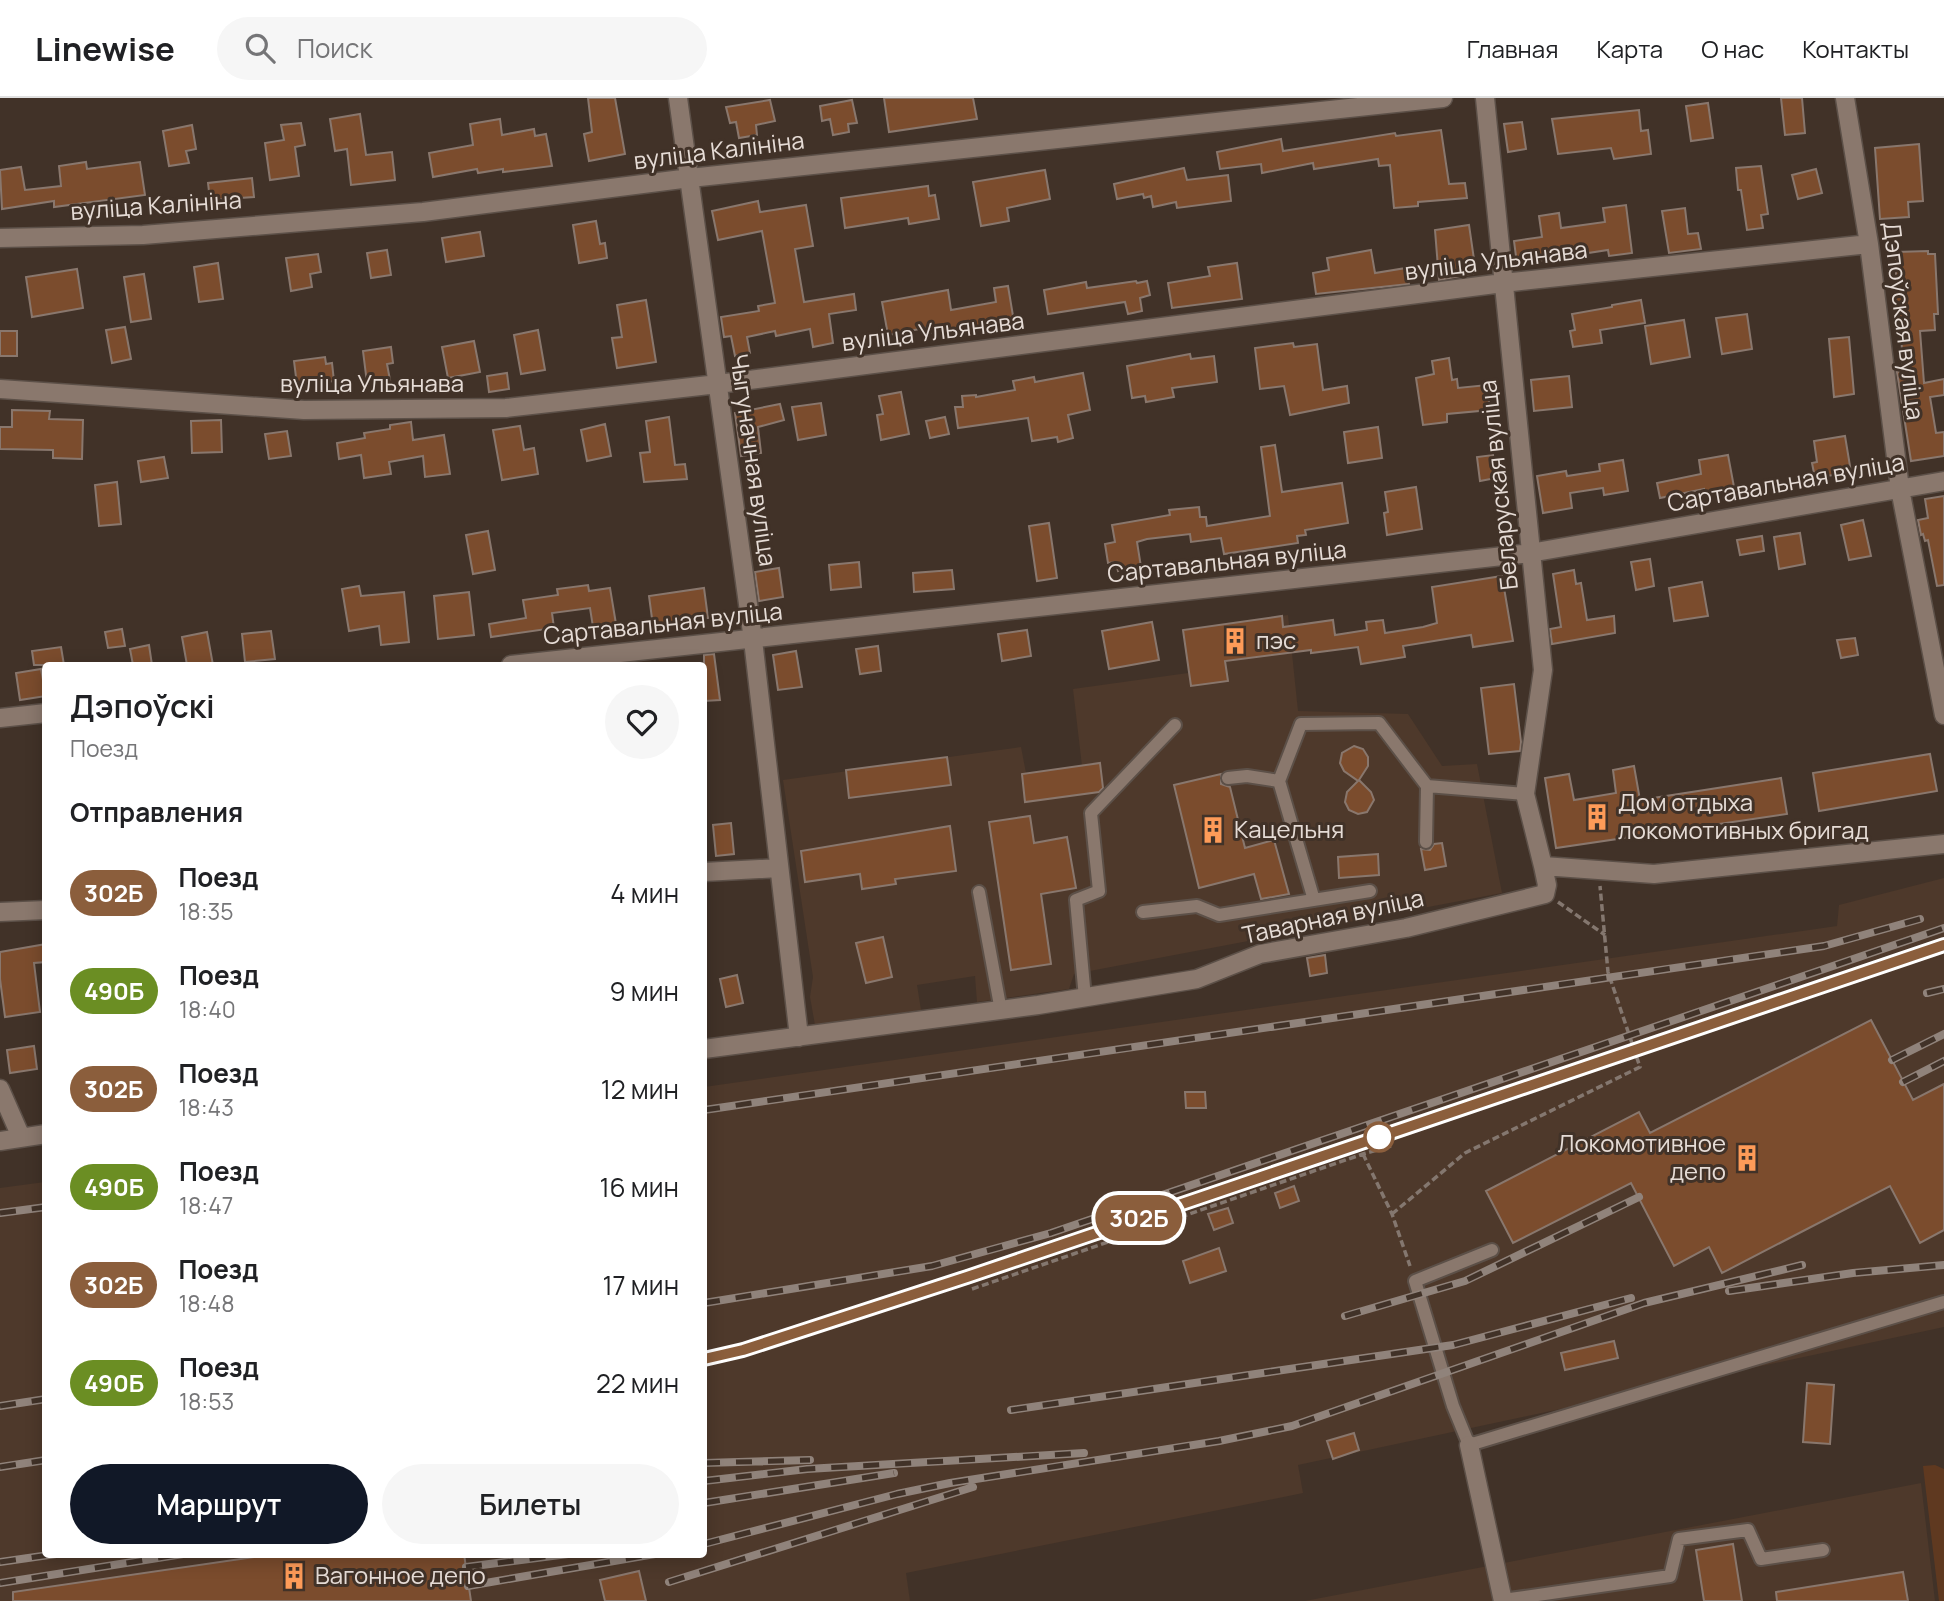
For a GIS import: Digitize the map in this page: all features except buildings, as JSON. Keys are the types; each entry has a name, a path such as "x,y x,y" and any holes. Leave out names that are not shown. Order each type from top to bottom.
{"street":[{"name":"Чыгуначная вуліца","path":"678,98 753,640 799,1037"},
{"name":"вуліца Калініна","path":"0,238 143,235 424,212 690,178 1443,98"},
{"name":"Беларуская вуліца","path":"1485,98 1543,670 1525,794 1543,866"},
{"name":"Дэпоўская вуліца","path":"1845,98 1869,244 1900,489 1944,715"},
{"name":"вуліца Ульянава","path":"0,389 304,410 506,408 718,384 1503,283 1869,244"},
{"name":"Сартавальная вуліца","path":"540,662 1530,553 1944,481"},
{"path":"0,718 42,713"},
{"path":"1545,894 1547,885 1543,866 1654,874 1944,844"},
{"path":"707,872 779,867"},
{"name":"Таварная вуліца","path":"707,1049 1001,1011 1197,979 1260,954 1406,929 1545,894"},
{"path":"0,912 42,910"},
{"path":"0,1088 21,1137"},
{"path":"0,1140 42,1134"},
{"path":"1469,1445 1503,1600"}],"lane":[{"path":"1314,900 1279,781 1301,724 1379,723 1427,786 1426,842"},
{"path":"1085,998 1076,900 1099,891 1091,813 1175,725"},
{"path":"1228,778 1247,776 1279,781"},
{"path":"1427,786 1525,794"},
{"path":"1143,912 1197,906 1219,915 1370,891"},
{"path":"979,892 1001,1011"},
{"path":"1492,1250 1415,1281 1453,1406 1469,1445 1944,1302"},
{"path":"1503,1600 1670,1576 1679,1539 1748,1530 1761,1559 1823,1550"}],"path":[{"path":"1392,1214 1465,1153 1640,1067 1608,972 1598,870"},
{"path":"1545,894 1605,935"},
{"path":"972,1289 1391,1146"},
{"path":"1363,1154 1392,1214 1415,1281"}],"shaded area":[{"path":"1288,615 1298,711 1408,714 1442,766 1477,764 1502,893 1074,974 1069,989 977,1002 975,976 917,985 921,1010 815,1025 810,997 813,977 783,780 1021,747 1026,773 1082,766 1073,689 1188,673 1183,630"},
{"path":"1944,878 1944,1327 1298,1465 1303,1493 906,1573 910,1601 0,1601 0,1188 42,1182 42,1558 707,1558 707,1087 1837,926 1839,905"},
{"path":"1935,1465 1944,1469 1944,1601 1939,1601 1923,1466"},
{"path":"1921,1483 1935,1601 1305,1601"}],"railway":[{"path":"707,1110 1824,946 1920,919"},
{"path":"707,1303 932,1266 1051,1233 1944,928"},
{"path":"707,1358 743,1350 967,1277 1944,945"},
{"path":"1927,993 1944,989"},
{"path":"1892,1060 1944,1034"},
{"path":"1903,1082 1944,1061"},
{"path":"1345,1316 1465,1281 1639,1197"},
{"path":"0,1213 42,1208"},
{"path":"707,1543 950,1483 1219,1441 1292,1426 1644,1303 1802,1265"},
{"path":"1729,1291 1853,1273 1944,1265"},
{"path":"1011,1410 1453,1345 1631,1298"},
{"path":"0,1406 42,1400"},
{"path":"707,1481 807,1469 1084,1453"},
{"path":"707,1463 810,1460"},
{"path":"0,1467 42,1461"},
{"path":"707,1503 894,1473"},
{"path":"669,1582 973,1487"},
{"path":"0,1562 42,1556"},
{"path":"0,1583 158,1558"},
{"path":"466,1567 537,1558"},
{"path":"468,1586 632,1558"}],"train":[{"name":"302Б","path":"707,1358 743,1350 967,1277 1944,945"}],"place":[{"name":"пэс","path":"1235,641"},
{"name":"Дом отдыха локомотивных бригад","path":"1597,817"},
{"name":"Кацельня","path":"1213,830"},
{"name":"Локомотивное депо","path":"1747,1158"},
{"name":"Вагонное депо","path":"294,1576"}]}
